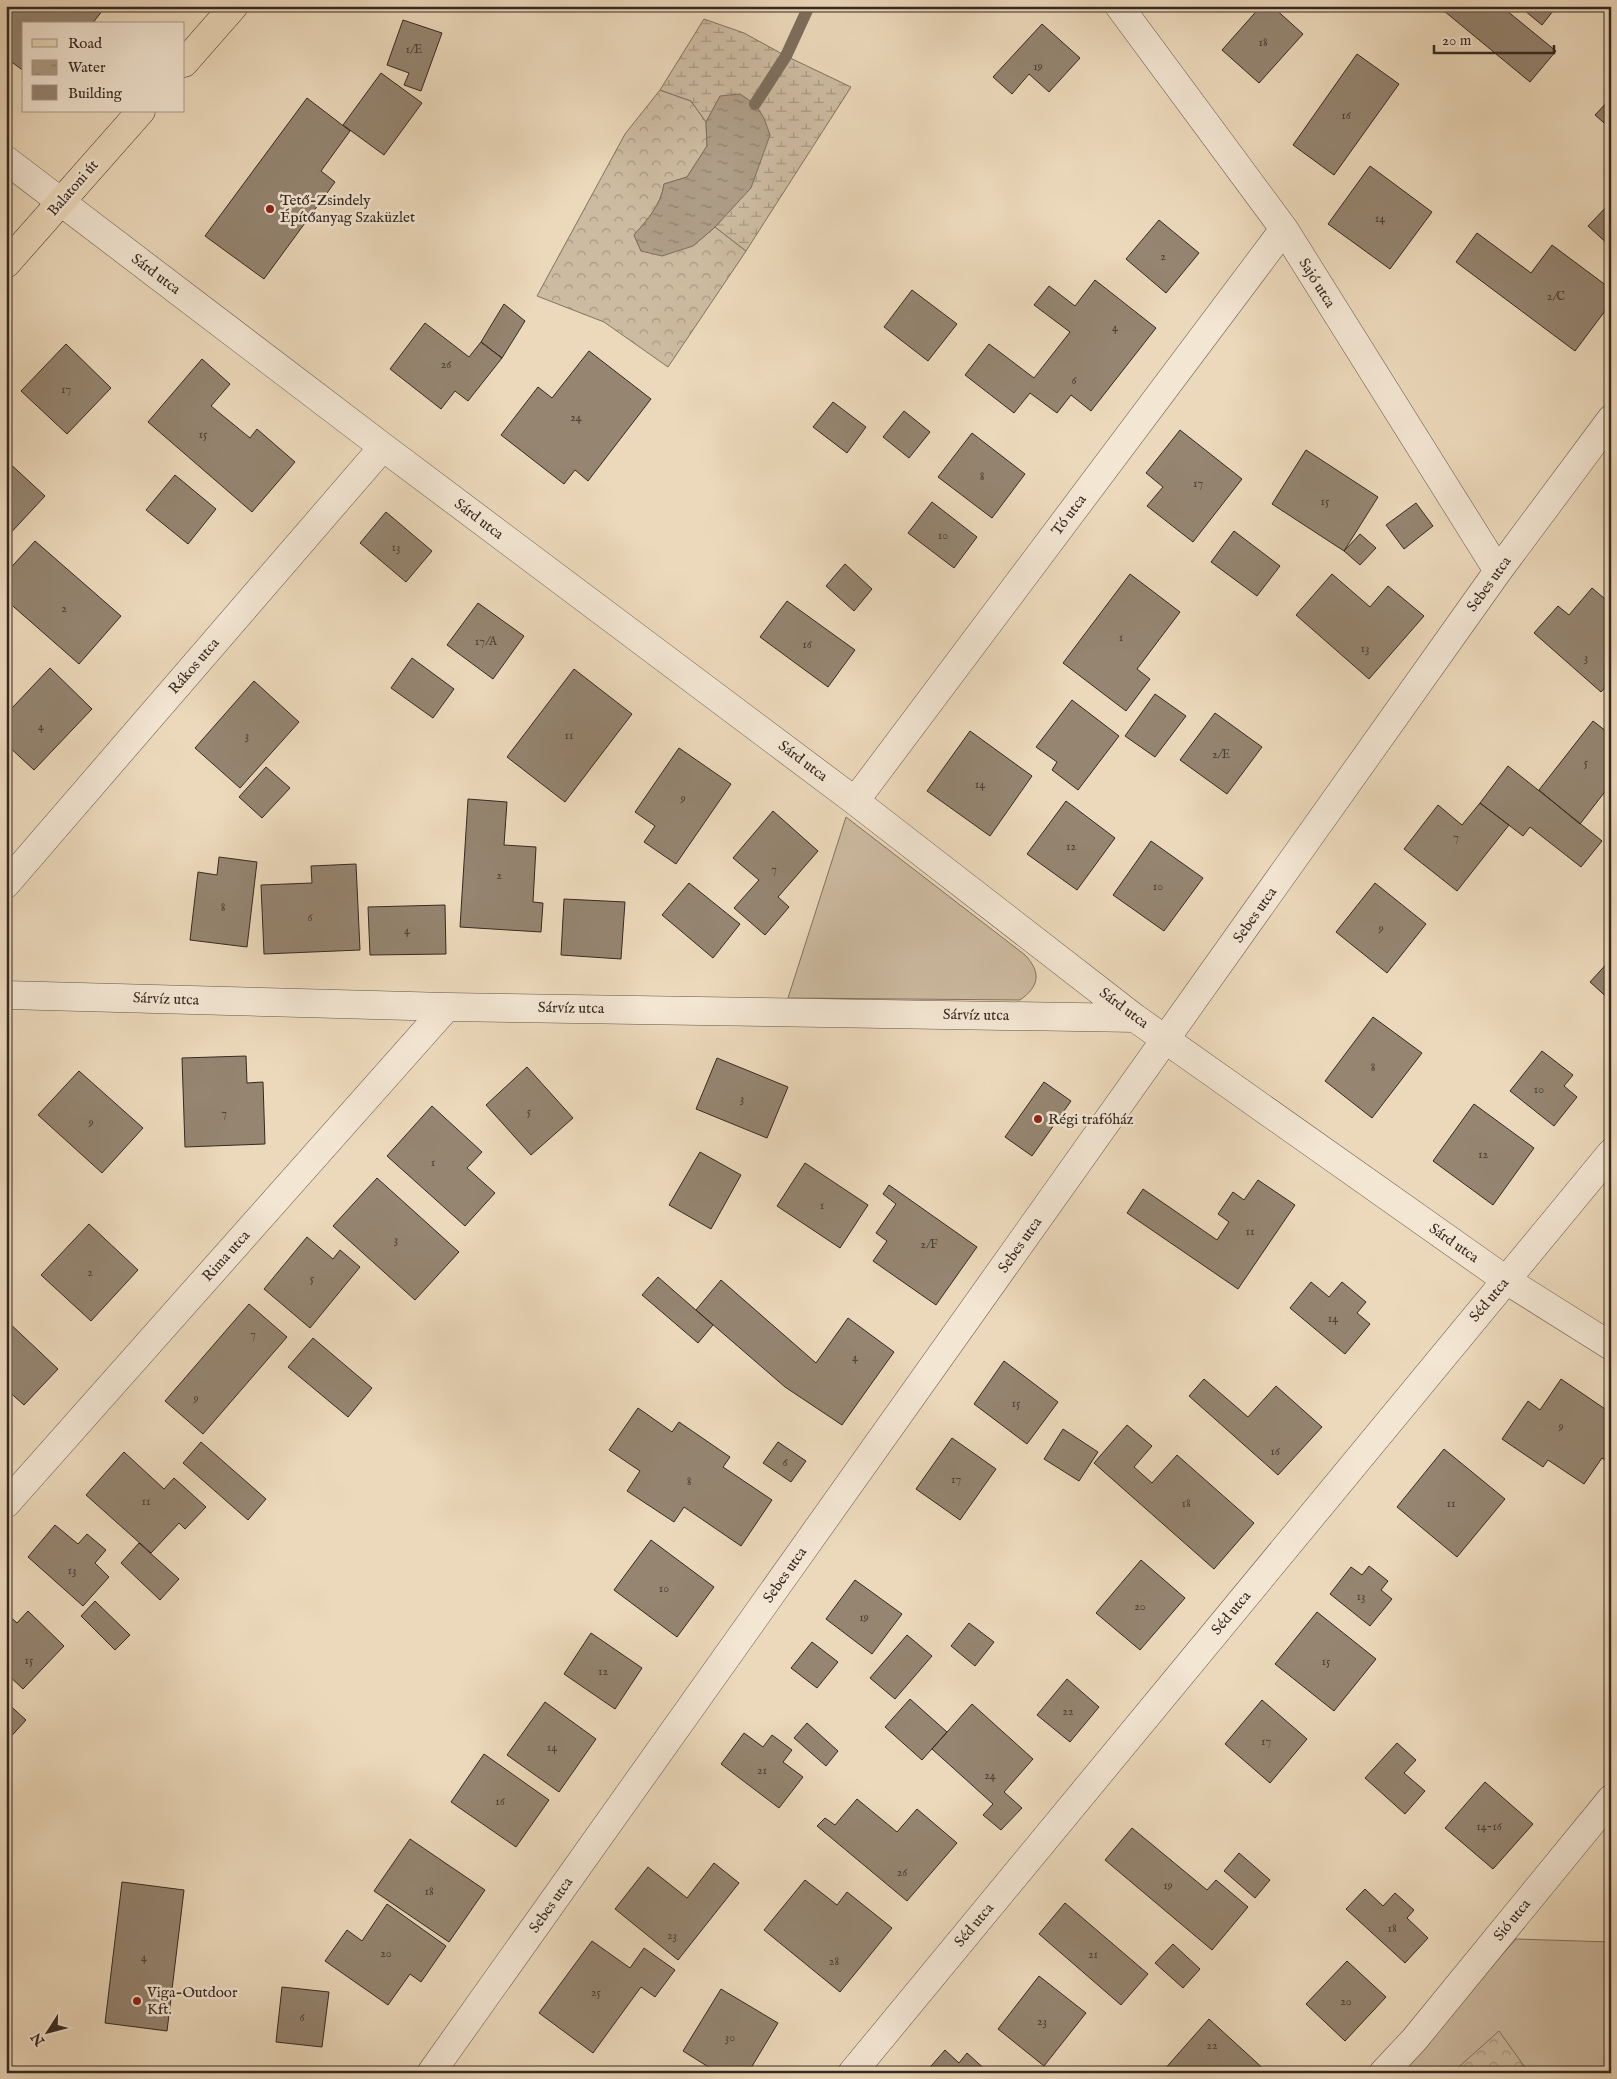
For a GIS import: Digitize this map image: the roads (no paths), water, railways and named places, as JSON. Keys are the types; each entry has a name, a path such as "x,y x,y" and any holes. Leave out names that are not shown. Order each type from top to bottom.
{"main road":[{"path":"185,62 234,6"},
{"name":"Balatoni út","path":"6,264 140,112"}],"street":[{"name":"Sajó utca","path":"1119,6 1284,229 1498,571"},
{"name":"Sárd utca","path":"6,160 383,447 855,801 1136,1018 1506,1280 1611,1346"},
{"name":"Tó utca","path":"855,801 1284,229"},
{"name":"Sebes utca","path":"431,2073 1498,571 1611,418"},
{"name":"Rákos utca","path":"6,884 383,447"},
{"name":"Sárvíz utca","path":"6,995 447,1007 1136,1018"},
{"name":"Rima utca","path":"6,1504 447,1007"},
{"name":"Séd utca","path":"852,2073 1611,1153"},
{"name":"Sió utca","path":"1383,2073 1414,2040 1611,1800"}],"water":[{"path":"740,94 755,104 764,118 770,135 751,188 715,227 693,246 662,256 641,251 634,235 657,205 664,184 687,177 707,146 706,122 720,96"}],"waterway":[{"path":"755,104 786,56 809,6"}],"place":[{"name":"Tető-Zsindely Építőanyag Szaküzlet","path":"270,209"},
{"name":"Régi trafóház","path":"1038,1119"},
{"name":"Viga-Outdoor Kft.","path":"137,2001"}]}
